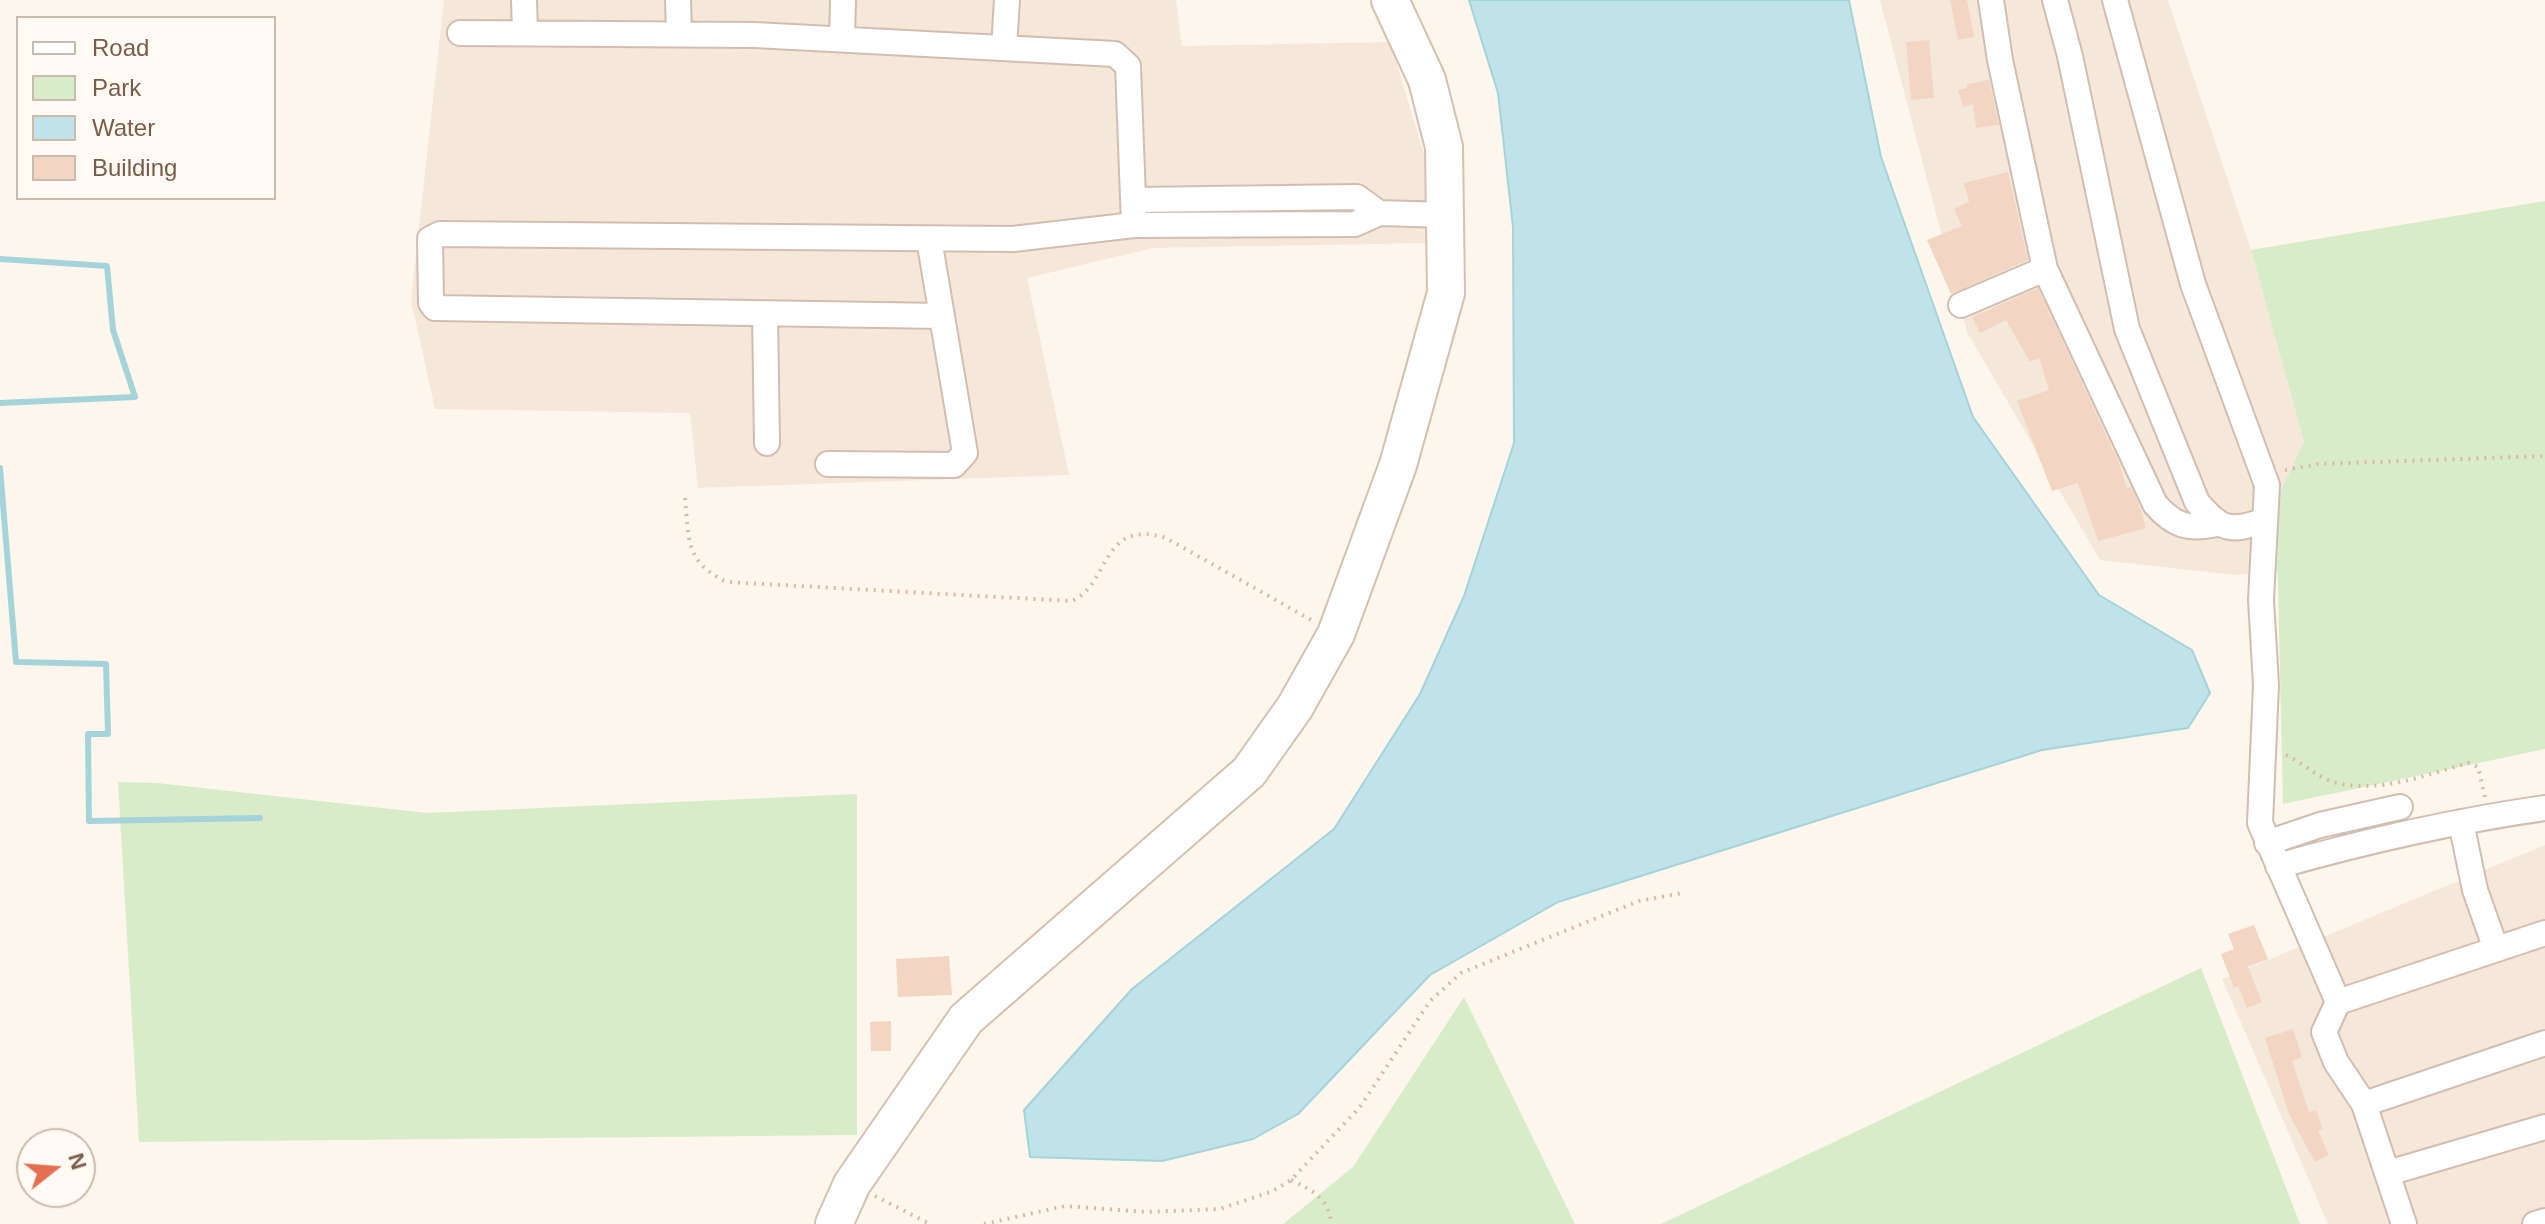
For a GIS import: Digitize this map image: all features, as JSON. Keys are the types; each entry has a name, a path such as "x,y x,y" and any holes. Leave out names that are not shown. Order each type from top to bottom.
{"street":[{"path":"524,0 525,32"},
{"path":"678,0 679,34"},
{"path":"842,39 843,0"},
{"path":"1004,48 1007,0"},
{"path":"834,1224 852,1184 966,1019 1249,772 1295,707 1336,634 1398,465 1446,293 1444,147 1427,80 1390,0"},
{"path":"1991,0 2000,60 2045,269 2155,504 2171,521 2193,529 2216,524 2245,527 2265,520"},
{"path":"2055,0 2070,56 2127,329 2197,502 2216,524"},
{"path":"2115,0 2193,284 2267,485 2261,600 2266,685 2260,823 2338,1002"},
{"path":"460,33 679,34 842,39 1115,54 1128,66 1134,225"},
{"path":"1134,200 1357,197 1379,213"},
{"path":"942,316 435,308 431,303 430,239 440,234 1013,239 1134,225 1355,224 1379,213 1447,215"},
{"path":"828,464 954,465 961,461 965,453 929,239"},
{"path":"1961,305 2045,269"},
{"path":"765,314 767,443"},
{"path":"2267,843 2320,825 2400,807"},
{"path":"2278,866 2346,847 2487,816 2545,808"},
{"path":"2461,822 2475,890 2496,949"},
{"path":"2404,1224 2364,1104 2336,1062 2324,1032 2338,1002 2545,933"},
{"path":"2364,1104 2545,1043"},
{"path":"2388,1173 2545,1127"},
{"path":"2535,1224 2545,1221"}],"path":[{"path":"2267,485 2288,467 2545,456"},
{"path":"685,498 690,547 698,564 727,582 1071,601 1082,594 1124,540 1144,533 1166,538 1336,634"},
{"path":"2263,744 2300,762 2316,775 2355,785 2388,784 2469,763 2478,767 2484,784 2487,816"},
{"path":"984,1224 1065,1206 1146,1212 1220,1209 1250,1200 1291,1180 1360,1107 1430,1001 1461,973 1639,901 1682,893"},
{"path":"1291,1180 1318,1194 1326,1204 1331,1224"},
{"path":"852,1184 930,1224"}],"shaded area":[{"path":"444,0 1176,0 1182,46 1390,42 1428,167 1430,243 1153,248 1027,278 1069,475 698,488 690,413 435,409 411,300"},
{"path":"1880,0 2168,0 2251,250 2304,442 2276,500 2278,572 2235,575 2100,560 1967,332"},
{"path":"2545,845 2545,1224 2328,1224 2222,979"}],"green space":[{"path":"2545,201 2545,749 2283,804 2276,500 2304,442 2251,250"},
{"path":"118,782 157,783 427,813 857,794 857,1135 139,1142"},
{"path":"2201,968 2300,1224 1661,1224"},
{"path":"1464,997 1575,1224 1283,1224 1353,1167"}],"water":[{"path":"1469,0 1849,0 1881,157 1973,417 2099,595 2192,650 2210,693 2188,728 2042,750 1558,902 1430,975 1298,1114 1253,1139 1162,1161 1030,1157 1024,1110 1132,989 1334,829 1420,694 1464,596 1514,443 1513,227 1498,93"}],"building":[{"path":"1950,0 1967,0 1974,37 1958,40"},
{"path":"1929,40 1934,98 1911,100 1906,42"},
{"path":"1989,80 1999,125 1976,128 1973,104 1963,107 1958,90 1967,88 1967,84"},
{"path":"2008,172 2028,260 1951,294 1927,240 1962,226 1954,209 1969,202 1964,183"},
{"path":"2038,288 2118,461 2127,488 2131,487 2146,528 2098,541 2078,483 2052,491 2017,401 2049,390 2039,358 2030,362 2006,320 1980,333 1972,317"},
{"path":"2254,925 2268,959 2248,967 2262,1002 2247,1008 2238,986 2234,988 2221,954 2234,949 2228,934"},
{"path":"949,956 952,995 898,997 896,959"},
{"path":"891,1021 891,1051 871,1051 870,1022"},
{"path":"2293,1029 2302,1057 2292,1061 2309,1112 2316,1110 2323,1129 2318,1130 2329,1155 2315,1162 2289,1114 2265,1038"}],"waterway":[{"path":"0,259 107,266 113,330 135,397 0,403"},
{"path":"0,468 16,662 106,664 108,734 88,734 89,821 260,818"}]}
